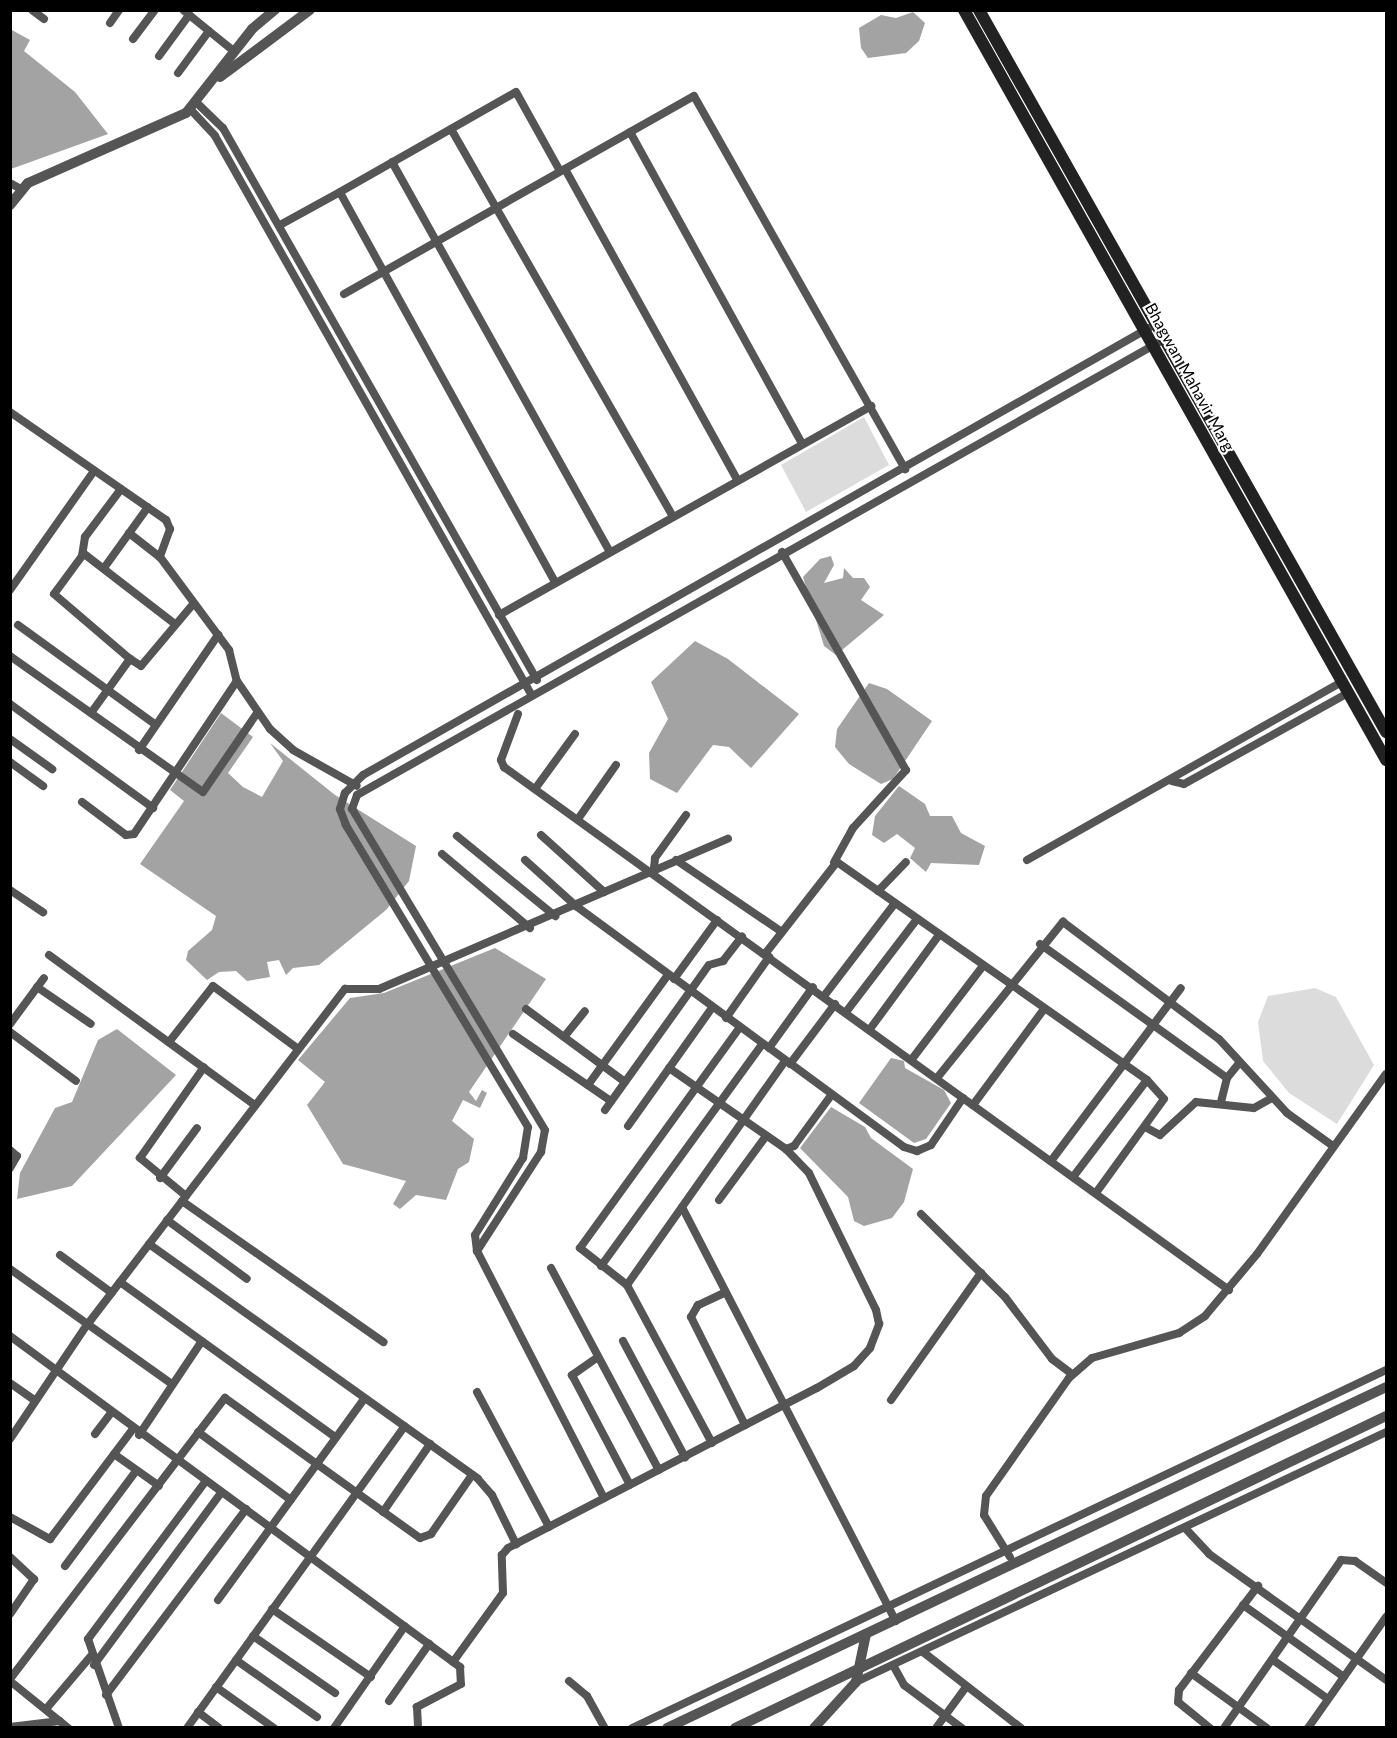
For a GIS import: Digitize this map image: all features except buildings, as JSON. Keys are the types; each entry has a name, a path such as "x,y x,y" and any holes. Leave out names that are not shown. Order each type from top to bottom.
{"main road":[{"name":"Bhagwan Mahavir Marg","path":"964,10 1386,732"},
{"name":"Bhagwan Mahavir Marg","path":"979,10 1149,328"},
{"name":"Bhagwan Mahavir Marg","path":"1158,343 1341,682 1386,760"}],"street":[{"path":"32,10 44,19"},
{"path":"110,23 119,10"},
{"path":"133,39 155,10"},
{"path":"220,77 234,51 275,10"},
{"path":"10,206 21,189 194,107 220,77 310,10"},
{"path":"159,56 186,13 234,51"},
{"path":"178,73 209,31"},
{"path":"280,225 516,92 563,170 736,479"},
{"path":"344,294 497,204 563,170 688,97 697,97 905,469"},
{"path":"194,107 220,123 280,225 499,615 543,687"},
{"path":"194,107 215,136 531,694"},
{"path":"451,129 497,204 673,517"},
{"path":"630,132 802,444"},
{"path":"392,162 439,239 610,552"},
{"path":"10,183 21,189"},
{"path":"340,192 555,582"},
{"path":"604,1498 477,1251 475,1235 523,1158 530,1134 346,825 341,801 354,783 535,677 905,469 1149,328"},
{"path":"477,1251 541,1152 544,1130 352,809 363,790 782,552 1158,343"},
{"path":"499,615 736,479 871,406"},
{"path":"10,412 148,507 170,529 160,556"},
{"path":"10,590 94,471"},
{"path":"121,489 85,537 83,553 55,598 141,666 194,603"},
{"path":"104,568 148,507"},
{"path":"129,533 160,556 229,650 237,681 257,712 292,750 363,790"},
{"path":"726,1018 782,932 834,862 853,828 906,770 782,552"},
{"path":"83,553 175,624"},
{"path":"18,625 156,725"},
{"path":"139,750 218,635"},
{"path":"10,656 175,776 206,790 257,712"},
{"path":"91,713 130,659"},
{"path":"82,802 130,836 153,808 237,681"},
{"path":"1027,860 1172,781 1178,772 1341,682"},
{"path":"1172,781 1184,784 1348,693"},
{"path":"10,704 153,808"},
{"path":"518,714 501,763 651,869 717,920 813,987 1229,1290"},
{"path":"535,789 574,734"},
{"path":"10,739 52,769"},
{"path":"10,762 43,786"},
{"path":"578,819 616,765"},
{"path":"651,869 655,858 686,815"},
{"path":"541,835 604,892"},
{"path":"457,836 555,916"},
{"path":"12,1434 87,1325 345,989 379,989 530,928 651,869 728,839"},
{"path":"442,854 530,928"},
{"path":"525,860 576,906 712,1008 831,1094 917,1151 931,1145 963,1098"},
{"path":"676,860 782,932"},
{"path":"834,862 1147,1080 1164,1099 1096,1193"},
{"path":"878,891 906,862"},
{"path":"10,890 43,912"},
{"path":"824,996 895,903"},
{"path":"846,1012 916,919"},
{"path":"588,1085 717,920"},
{"path":"937,1078 1040,944 1063,922 1219,1039 1272,1098 1333,1146"},
{"path":"870,1029 939,935"},
{"path":"605,1110 709,965 723,961 742,937"},
{"path":"1040,944 1227,1078"},
{"path":"49,955 255,1105"},
{"path":"912,1059 982,967"},
{"path":"10,1024 44,978"},
{"path":"169,1042 213,986 298,1049"},
{"path":"37,987 91,1024"},
{"path":"601,1266 719,1104 813,987"},
{"path":"1051,1161 1181,988"},
{"path":"627,1285 741,1119 835,1004"},
{"path":"627,1126 712,1008"},
{"path":"526,1009 625,1082"},
{"path":"973,1105 1044,1009"},
{"path":"564,1037 585,1011"},
{"path":"712,1443 627,1285 582,1254 581,1246 739,1028"},
{"path":"10,1032 76,1081"},
{"path":"513,1034 611,1101"},
{"path":"1221,1102 1227,1078 1239,1063"},
{"path":"204,1067 140,1158 184,1198 383,1342"},
{"path":"453,1662 501,1598 502,1555 516,1544 712,1443 861,1361 879,1324 809,1173 786,1149 669,1068"},
{"path":"1016,1564 984,1515 986,1496 1072,1374 1092,1358 1179,1333 1229,1290 1386,1074"},
{"path":"1073,1177 1147,1080"},
{"path":"786,1149 794,1146 831,1094"},
{"path":"1145,1127 1160,1135 1196,1102 1221,1102 1254,1108 1272,1098"},
{"path":"160,1178 197,1128"},
{"path":"719,1200 766,1136"},
{"path":"10,1150 17,1156 10,1168"},
{"path":"682,1207 724,1293 896,1621"},
{"path":"921,1214 981,1274 1046,1353 1072,1374"},
{"path":"167,1220 247,1279"},
{"path":"149,1244 472,1475 492,1495 516,1544"},
{"path":"60,1255 112,1293"},
{"path":"551,1268 659,1470"},
{"path":"10,1269 172,1384"},
{"path":"891,1400 981,1274"},
{"path":"120,1282 336,1438"},
{"path":"724,1293 698,1305 691,1317 744,1425"},
{"path":"10,1336 110,1414 246,1509 453,1662 463,1681 419,1705 414,1714 418,1728"},
{"path":"10,1517 50,1539 114,1454 135,1432 172,1384 202,1341"},
{"path":"622,1341 684,1457"},
{"path":"598,1357 572,1375 630,1485"},
{"path":"632,1728 1008,1552 1386,1370"},
{"path":"10,1383 34,1400"},
{"path":"667,1728 1083,1533 1386,1387"},
{"path":"477,1392 549,1527"},
{"path":"68,1728 10,1680 225,1398 319,1462 383,1512 424,1539 472,1475"},
{"path":"218,1600 364,1398"},
{"path":"95,1434 110,1414"},
{"path":"735,1728 1093,1553 1386,1416"},
{"path":"187,1728 405,1426"},
{"path":"198,1432 291,1500"},
{"path":"814,1728 856,1682 1386,1432"},
{"path":"383,1512 430,1444"},
{"path":"114,1454 159,1486"},
{"path":"65,1566 136,1471"},
{"path":"119,1728 87,1643 92,1632 205,1482"},
{"path":"94,1665 221,1493"},
{"path":"106,1695 246,1509"},
{"path":"1185,1528 1202,1549 1303,1618 1386,1680"},
{"path":"1083,1533 1093,1553"},
{"path":"10,1557 34,1579 10,1614"},
{"path":"1224,1728 1303,1618 1341,1560 1355,1561 1386,1583"},
{"path":"1210,1728 1179,1702 1179,1690 1258,1586"},
{"path":"1243,1605 1344,1677"},
{"path":"272,1609 371,1677"},
{"path":"1308,1728 1386,1617"},
{"path":"334,1728 405,1626"},
{"path":"856,1682 866,1634"},
{"path":"253,1636 335,1693"},
{"path":"389,1701 429,1644"},
{"path":"923,1652 1016,1726"},
{"path":"46,1709 91,1656"},
{"path":"236,1660 317,1717"},
{"path":"1273,1660 1328,1698"},
{"path":"892,1665 904,1685 962,1728"},
{"path":"1191,1673 1267,1728"},
{"path":"568,1681 587,1696 605,1728"},
{"path":"216,1687 274,1728"},
{"path":"936,1728 966,1687"},
{"path":"198,1712 219,1728"},
{"path":"10,1727 60,1721"}],"shaded area":[{"path":"913,12 925,23 919,41 906,53 868,58 861,48 859,28 881,15 896,18"},
{"path":"10,29 30,40 24,51 75,92 108,134 11,169"},
{"path":"864,417 889,465 806,512 781,465"},
{"path":"831,556 834,565 824,583 843,578 844,568 853,578 864,578 870,587 861,600 884,615 836,655 824,646 803,577 820,559"},
{"path":"695,641 728,659 799,714 751,768 729,747 713,745 677,793 650,779 649,753 668,719 651,682"},
{"path":"869,683 887,689 932,721 893,779 881,784 849,764 835,747 837,729"},
{"path":"221,713 253,737 228,773 243,787 262,797 283,761 270,743 335,795 416,846 409,881 386,910 319,965 293,968 286,975 279,960 267,962 270,977 247,981 236,971 219,972 207,980 186,960 188,951 212,930 216,916 140,864 184,801 170,790"},
{"path":"899,786 925,804 930,816 952,816 961,833 985,846 979,865 931,863 926,872 910,858 915,848 897,834 884,843 872,835 875,816"},
{"path":"495,948 546,979 469,1092 476,1101 482,1090 487,1093 480,1108 463,1100 452,1121 474,1139 469,1162 458,1169 446,1200 416,1195 400,1209 393,1204 406,1181 343,1164 307,1105 325,1082 298,1060 350,998 384,993"},
{"path":"1315,988 1336,997 1374,1065 1337,1124 1289,1093 1263,1061 1258,1022 1268,996"},
{"path":"117,1029 176,1075 72,1186 17,1199 20,1173 55,1108 72,1102 98,1040"},
{"path":"891,1058 904,1061 905,1068 944,1090 951,1103 926,1139 914,1143 859,1103"},
{"path":"831,1107 865,1127 871,1138 913,1169 904,1202 892,1218 864,1226 854,1221 848,1197 800,1148"}]}
